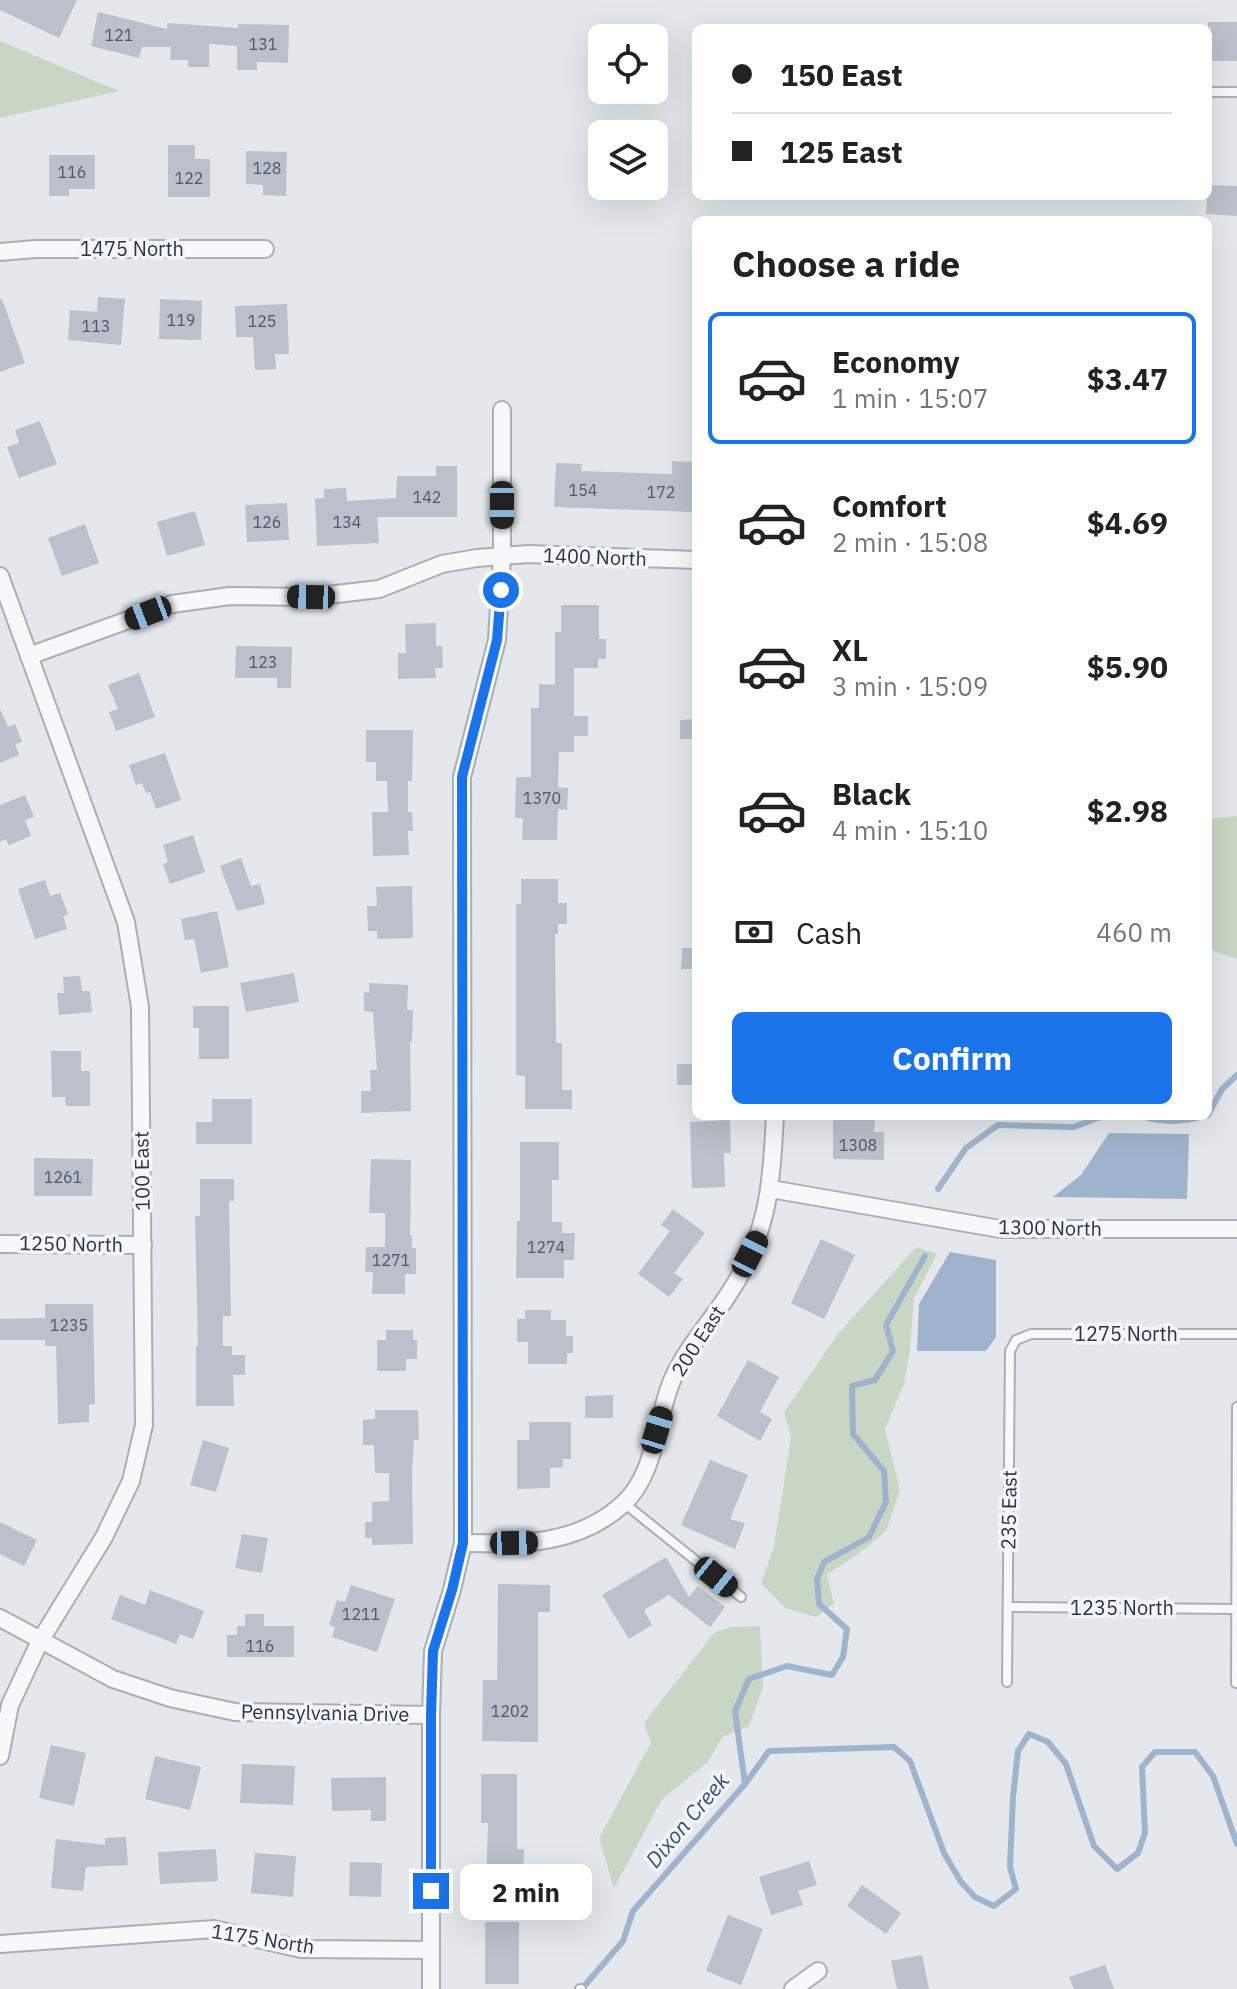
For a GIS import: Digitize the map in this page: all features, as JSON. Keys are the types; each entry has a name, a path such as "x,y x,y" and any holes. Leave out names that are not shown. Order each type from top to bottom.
{"street":[{"name":"1475 North","path":"0,252 35,249 265,249"},
{"path":"431,1989 433,1651 463,1543 462,777 497,640 502,556 502,410"},
{"name":"1400 North","path":"29,656 172,604 230,596 311,597 379,589 442,564 528,554 692,560"},
{"name":"100 East","path":"0,576 126,922 135,965 140,1007 144,1425 131,1481 104,1537 40,1641 10,1705 0,1756"},
{"name":"200 East","path":"624,1503 646,1470 673,1378 689,1347 730,1294 761,1234 771,1189 775,1120"},
{"name":"1300 North","path":"771,1189 1000,1229 1237,1229"},
{"name":"1250 North","path":"0,1244 143,1245"},
{"path":"463,1543 542,1543 586,1529 624,1503"},
{"name":"Pennsylvania Drive","path":"0,1618 113,1679 170,1698 235,1712 431,1715"},
{"name":"1175 North","path":"0,1944 214,1929 301,1949 431,1950"},
{"path":"793,1989 818,1971"}],"lane":[{"path":"1212,92 1237,92"},
{"path":"1237,1229 1237,1236"},
{"name":"1275 North","path":"1016,1340 1031,1334 1237,1334"},
{"name":"235 East","path":"1007,1682 1010,1351 1016,1340"},
{"path":"1236,1683 1237,1407"},
{"path":"624,1503 741,1597"},
{"name":"1235 North","path":"1008,1607 1236,1609"}],"green space":[{"path":"0,41 119,91 0,118"},
{"path":"1237,816 1237,959 1212,950 1212,819"},
{"path":"916,1247 937,1254 914,1298 904,1384 885,1429 900,1490 886,1531 827,1574 834,1604 816,1617 785,1608 761,1583 774,1547 791,1437 784,1412 838,1334"},
{"path":"760,1626 763,1687 749,1726 722,1737 708,1762 662,1799 614,1888 599,1838 651,1743 644,1723 714,1633 730,1627"}],"water":[{"path":"1109,1133 1189,1134 1187,1199 1053,1197 1081,1175"},
{"path":"950,1252 996,1260 996,1337 986,1351 917,1351 919,1304"}],"building":[{"path":"0,0 77,0 59,38 0,10"},
{"path":"98,12 167,29 167,23 238,28 238,24 289,25 288,63 257,62 257,70 237,70 237,46 209,44 209,67 188,67 188,60 170,60 171,47 142,47 139,58 91,46"},
{"path":"1237,22 1237,61 1212,61 1212,24 1208,24"},
{"path":"168,145 195,145 195,159 210,159 210,197 168,197"},
{"path":"246,151 287,152 286,196 263,195 263,185 246,184"},
{"path":"49,155 95,155 95,189 69,189 69,196 49,196"},
{"path":"1212,185 1237,186 1237,216 1206,214 1207,200 1212,200"},
{"path":"98,297 125,299 121,345 68,340 70,310 97,312"},
{"path":"160,299 202,301 201,340 159,339"},
{"path":"0,300 25,363 0,372"},
{"path":"287,304 289,354 275,354 276,369 255,370 253,337 236,337 235,306"},
{"path":"40,421 57,464 19,478 7,447 19,443 15,430"},
{"path":"672,461 692,462 692,512 554,507 556,463 582,464 581,471 672,474"},
{"path":"436,466 457,466 457,517 377,517 379,543 317,546 315,499 324,498 324,489 346,488 347,501 396,498 397,476 436,476"},
{"path":"287,503 289,540 247,542 245,505"},
{"path":"195,511 205,545 167,556 157,522"},
{"path":"85,524 99,563 62,576 48,538"},
{"path":"561,605 599,605 599,639 606,639 606,659 598,659 598,668 574,668 574,716 588,716 588,736 574,736 574,752 559,752 558,787 568,788 567,810 558,809 557,840 522,840 523,818 515,818 516,777 531,777 531,708 539,708 539,684 555,685 555,632 561,632"},
{"path":"436,623 436,646 442,646 443,668 435,668 436,678 398,679 398,653 406,653 405,624"},
{"path":"236,646 292,647 291,688 277,688 277,678 235,678"},
{"path":"139,673 155,717 116,731 109,712 118,709 108,685"},
{"path":"0,709 8,727 15,724 22,742 15,744 19,755 0,763"},
{"path":"692,719 692,739 680,739 680,720"},
{"path":"366,730 413,730 412,781 408,781 408,812 412,812 413,831 408,831 409,855 373,856 372,812 388,812 387,781 376,781 376,762 366,762"},
{"path":"165,753 181,800 156,809 150,792 146,793 142,783 136,785 129,765"},
{"path":"25,795 34,817 25,820 31,836 9,845 6,839 0,842 0,805"},
{"path":"193,835 205,872 170,884 163,864 168,862 163,845"},
{"path":"241,858 251,886 260,884 265,904 237,911 220,866"},
{"path":"521,879 558,879 558,903 567,903 567,924 558,924 558,934 555,934 556,1043 562,1043 562,1090 572,1090 572,1109 525,1109 525,1076 516,1075 516,904 521,904"},
{"path":"45,880 50,896 60,893 68,914 63,916 67,929 35,939 18,889"},
{"path":"412,886 413,938 377,939 377,931 368,931 367,906 377,906 376,887"},
{"path":"217,911 229,967 201,973 194,939 185,940 181,919"},
{"path":"682,948 692,948 692,969 681,969"},
{"path":"294,973 299,1002 246,1012 240,983"},
{"path":"80,976 82,991 90,991 92,1012 59,1015 57,993 64,993 63,977"},
{"path":"369,983 408,985 407,1010 413,1010 411,1111 361,1113 361,1091 371,1091 370,1070 377,1070 373,1012 364,1011 364,992 369,993"},
{"path":"193,1006 229,1006 229,1059 199,1059 199,1028 193,1028"},
{"path":"51,1051 81,1051 81,1071 90,1071 90,1106 66,1106 65,1097 52,1097"},
{"path":"677,1064 692,1064 692,1085 677,1085"},
{"path":"212,1099 252,1099 252,1144 196,1144 196,1122 212,1122"},
{"path":"730,1120 731,1153 724,1153 725,1187 692,1188 690,1122"},
{"path":"833,1120 875,1120 874,1132 884,1132 884,1160 833,1159"},
{"path":"520,1142 559,1142 559,1180 552,1180 552,1222 562,1222 562,1233 575,1233 574,1260 564,1260 564,1278 516,1278"},
{"path":"34,1158 93,1159 92,1196 34,1196"},
{"path":"371,1159 411,1160 410,1235 412,1248 416,1248 416,1274 405,1274 405,1294 372,1294 373,1272 365,1272 366,1247 385,1247 385,1213 369,1213"},
{"path":"200,1179 234,1179 234,1201 229,1201 231,1316 223,1316 223,1346 232,1346 232,1355 245,1355 245,1375 233,1375 234,1406 196,1406 195,1216 200,1216"},
{"path":"673,1209 705,1233 674,1273 683,1279 669,1297 638,1274 670,1231 661,1225"},
{"path":"821,1239 855,1255 824,1319 791,1303"},
{"path":"45,1304 93,1304 95,1404 89,1405 89,1422 58,1424 56,1346 45,1346 45,1340 0,1340 0,1319 45,1318"},
{"path":"525,1310 551,1310 551,1320 566,1320 566,1336 573,1336 573,1353 567,1353 567,1364 528,1364 528,1342 517,1342 517,1319 525,1319"},
{"path":"386,1330 413,1330 413,1340 417,1340 417,1359 406,1359 406,1371 377,1371 377,1340 386,1340"},
{"path":"748,1360 779,1377 760,1412 772,1419 760,1441 717,1416"},
{"path":"613,1395 613,1418 585,1418 585,1396"},
{"path":"375,1410 418,1410 419,1440 414,1440 412,1473 413,1544 372,1545 372,1538 365,1538 365,1522 372,1522 372,1502 389,1501 389,1473 375,1473 374,1445 363,1445 363,1420 375,1419"},
{"path":"529,1422 571,1422 571,1459 563,1459 563,1467 550,1468 550,1488 517,1489 517,1440 529,1440"},
{"path":"203,1440 229,1448 216,1492 190,1485"},
{"path":"710,1460 748,1475 730,1519 745,1523 735,1549 681,1525"},
{"path":"0,1522 37,1540 24,1566 0,1554"},
{"path":"242,1534 268,1538 262,1573 235,1568"},
{"path":"666,1557 689,1597 698,1586 725,1607 710,1627 669,1595 644,1610 652,1625 629,1639 602,1595"},
{"path":"498,1584 550,1585 550,1612 538,1612 538,1742 482,1741 483,1680 497,1680"},
{"path":"351,1585 395,1599 377,1652 332,1637 335,1627 329,1625 337,1600 345,1602"},
{"path":"150,1590 204,1611 193,1639 180,1634 176,1644 111,1619 120,1595 145,1605"},
{"path":"245,1614 264,1614 264,1626 294,1626 294,1657 227,1657 227,1635 237,1635 237,1626 245,1626"},
{"path":"51,1745 86,1753 74,1806 39,1798"},
{"path":"155,1756 201,1767 190,1810 145,1799"},
{"path":"242,1764 295,1766 293,1805 240,1803"},
{"path":"481,1774 517,1774 517,1849 524,1849 523,1889 486,1888 488,1823 481,1823"},
{"path":"386,1777 386,1821 371,1821 371,1810 332,1811 331,1778"},
{"path":"126,1837 128,1865 86,1867 83,1891 51,1888 56,1839 105,1845 105,1838"},
{"path":"216,1849 218,1881 160,1884 158,1852"},
{"path":"255,1853 296,1856 293,1897 251,1893"},
{"path":"809,1861 817,1885 798,1891 803,1905 771,1915 759,1877"},
{"path":"350,1862 382,1863 381,1897 349,1896"},
{"path":"862,1885 901,1913 886,1934 847,1906"},
{"path":"728,1915 763,1929 741,1985 706,1971"},
{"path":"485,1922 519,1922 519,1984 485,1984"},
{"path":"922,1955 929,1989 897,1989 891,1961"},
{"path":"1105,1965 1114,1989 1074,1989 1069,1977"}],"waterway":[{"name":"Dixon Creek","path":"1212,1108 1222,1089 1237,1075"},
{"name":"Dixon Creek","path":"938,1189 966,1148 998,1125 1074,1127 1092,1120"},
{"name":"Dixon Creek","path":"1157,1120 1188,1120"},
{"name":"Dixon Creek","path":"586,1984 623,1941 633,1911 745,1784 735,1711 749,1679 787,1666 832,1675 843,1657 847,1629 819,1604 817,1579 824,1562 869,1537 886,1502 884,1471 853,1434 852,1386 875,1380 893,1351 886,1325 925,1256"},
{"path":"745,1784 769,1751 894,1747 910,1761 944,1853 961,1882 975,1897 994,1906 1016,1889 1010,1867 1013,1797 1018,1751 1029,1734 1048,1742 1066,1764 1094,1846 1117,1869 1138,1853 1145,1833 1142,1767 1155,1752 1195,1752 1213,1776 1237,1844"}],"route":[{"path":"431,1891 433,1651 463,1543 462,777 497,640 501,590"}]}
